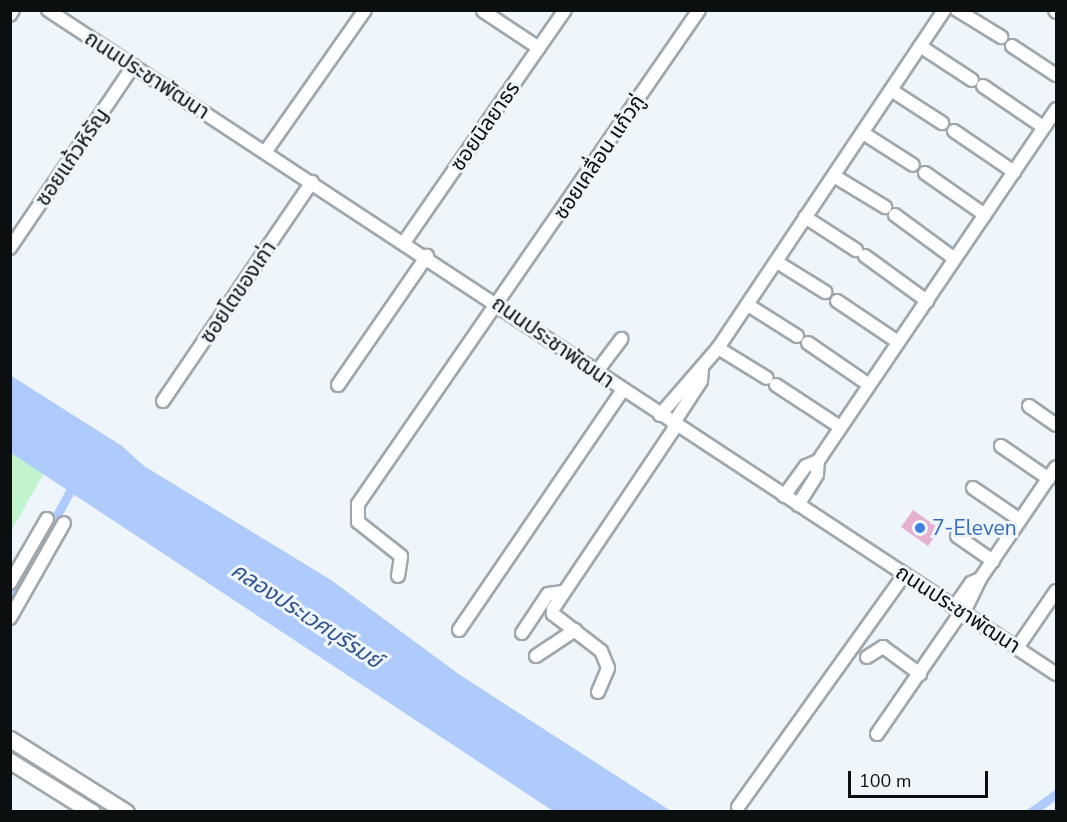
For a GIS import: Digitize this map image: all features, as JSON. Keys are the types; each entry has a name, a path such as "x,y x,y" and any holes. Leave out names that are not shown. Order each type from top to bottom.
{"main road":[{"path":"10,739 126,812"},
{"path":"10,761 92,812"}],"street":[{"path":"10,15 13,10"},
{"name":"ถนนประชาพัฒนา","path":"48,10 405,241 598,370 622,390 674,425 1056,674"},
{"path":"267,151 366,10"},
{"name":"ซอยนิลยาธร","path":"405,241 565,10"},
{"name":"ซอยเคลื่อน แก้วภู่","path":"398,576 401,556 358,522 358,504 499,304 699,10"},
{"path":"660,415 691,375 702,370 718,348 944,10"},
{"path":"957,10 1001,37"},
{"path":"483,11 538,48"},
{"path":"920,46 1043,127"},
{"path":"1012,46 1056,75"},
{"name":"ซอยแก้วหิรัญ","path":"10,248 133,66"},
{"path":"891,90 942,123"},
{"path":"798,505 818,474 818,461 840,427 1056,109"},
{"path":"954,131 1014,172"},
{"path":"863,133 913,165"},
{"path":"925,172 985,215"},
{"path":"834,176 890,211 955,260"},
{"name":"ซอยโตของเก่า","path":"163,401 312,182"},
{"path":"806,218 861,253 927,301"},
{"path":"338,385 427,256"},
{"path":"777,262 825,292"},
{"path":"837,301 898,342"},
{"path":"748,305 796,336"},
{"path":"598,370 621,339"},
{"path":"808,343 869,385"},
{"path":"718,348 840,427"},
{"path":"598,692 607,677 606,660 575,630 553,614 563,592 701,381 702,370"},
{"path":"459,630 622,390"},
{"path":"1029,406 1056,424"},
{"path":"1001,446 1049,479"},
{"path":"784,496 806,466 818,461"},
{"path":"877,734 920,674 960,610 971,583 980,579 1056,467"},
{"path":"973,488 1020,520"},
{"path":"10,583 47,519"},
{"path":"10,618 64,523"},
{"path":"957,536 993,561"},
{"path":"738,807 904,575"},
{"path":"1017,648 1056,591"},
{"path":"522,633 548,594 563,592"},
{"path":"536,656 575,630"},
{"path":"867,657 883,647 920,674"}],"green space":[{"path":"11,453 44,473 11,531"}],"water":[{"name":"คลองประเวศบุรีรมย์","path":"10,375 122,446 144,466 331,580 460,675 671,811 553,811 11,453"}],"building":[{"name":"7-Eleven","path":"913,510 940,529 928,546 901,527"}],"waterway":[{"path":"10,601 75,482"},
{"path":"1031,812 1056,794"}],"place":[{"name":"7-Eleven","path":"920,528"}]}
